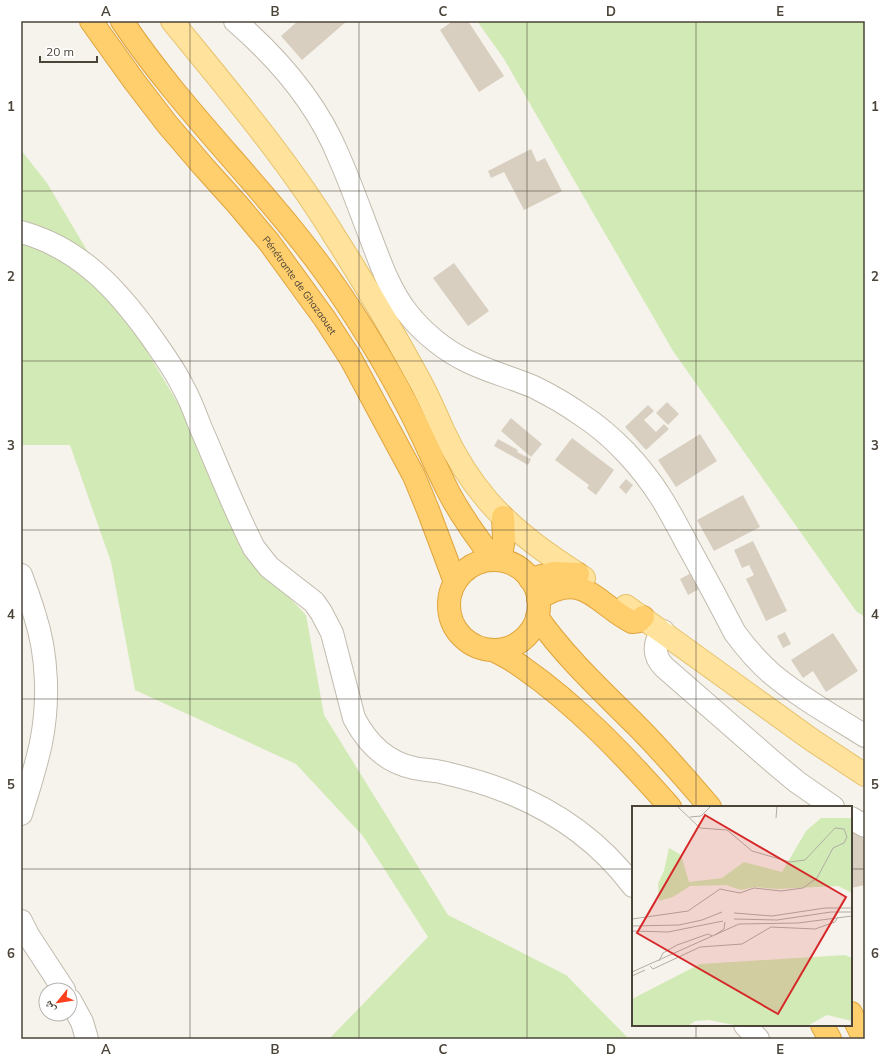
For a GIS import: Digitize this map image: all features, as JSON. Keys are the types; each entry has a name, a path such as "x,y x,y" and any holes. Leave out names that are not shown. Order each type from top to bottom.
{"highway":[{"name":"Pénétrante de Ghazaouet","path":"92,21 134,81 167,124 238,205 298,280 330,325 351,359 414,476 455,582"},
{"path":"122,21 158,71 275,208 331,280 357,318 386,366 413,416 449,492 477,539 502,561 522,570 530,579 537,592 538,608 531,630 521,641 508,648 493,650"},
{"path":"502,561 517,542 510,524"},
{"path":"502,561 483,561 462,573 455,582 450,597 450,612 455,627 465,639 478,647 493,650 521,666 576,711 603,735 669,806"},
{"path":"530,579 554,573 578,574"},
{"path":"538,608 552,591 562,588 579,588 596,596 632,622 639,621 642,617"},
{"path":"538,608 554,641 575,665 679,770 709,806"},
{"path":"852,1016 864,1039"},
{"path":"823,1026 830,1039"}],"main road":[{"path":"172,21 243,107 303,188 355,268 422,384 453,450 484,496 510,524 542,550 663,631 812,740 865,775"}],"street":[{"path":"235,21 261,44 284,68 305,95 323,124 338,155 384,273 394,292 420,327 435,341 452,353 469,362 533,387 559,400 583,415 606,433 645,475 662,499 735,633 746,648 768,670 787,685 865,736"},
{"path":"21,232 46,240 63,248 93,269 119,296 143,325 164,355 183,387 254,548 269,567 314,602 328,623 332,633 354,718 368,741 389,759 402,765 415,769 458,776 479,782 505,791 537,805 578,831 598,847 616,865 632,885"},
{"path":"21,575 36,617 46,680 45,712 41,743 21,814"},
{"path":"663,631 659,637 655,649 659,662 773,762 797,782 832,806"},
{"path":"852,819 865,826"},
{"path":"21,921 28,935 59,982"},
{"path":"78,1015 82,1022 87,1039"},
{"path":"746,1026 758,1039"}],"green space":[{"path":"477,21 865,21 865,617 856,611 673,351 504,59"},
{"path":"21,150 47,183 186,417 245,552 306,615 324,715 448,915 566,975 629,1039 329,1039 428,937 363,836 296,764 135,690 111,562 70,445 21,445"}],"building":[{"path":"298,21 347,21 302,60 281,36"},
{"path":"453,21 468,21 504,76 479,92 440,30"},
{"path":"531,149 537,162 545,158 562,191 524,210 504,172 491,178 488,171"},
{"path":"454,263 489,311 468,326 433,278"},
{"path":"667,402 679,414 668,425 656,413"},
{"path":"648,405 654,411 644,420 656,432 664,424 669,429 646,450 625,427"},
{"path":"511,418 542,444 531,457 501,431"},
{"path":"700,434 717,461 676,487 658,460"},
{"path":"572,438 614,470 596,495 587,488 589,485 555,460"},
{"path":"498,439 518,450 517,452 531,459 528,465 494,446"},
{"path":"626,479 633,485 626,494 619,487"},
{"path":"743,495 760,527 714,551 697,520"},
{"path":"753,541 787,611 766,621 746,579 754,575 749,565 742,568 734,550"},
{"path":"693,572 701,588 688,595 680,579"},
{"path":"785,632 791,644 783,648 777,636"},
{"path":"833,633 858,671 826,692 813,671 803,678 791,660"},
{"path":"855,828 865,842 865,885 852,888 852,830"}]}
